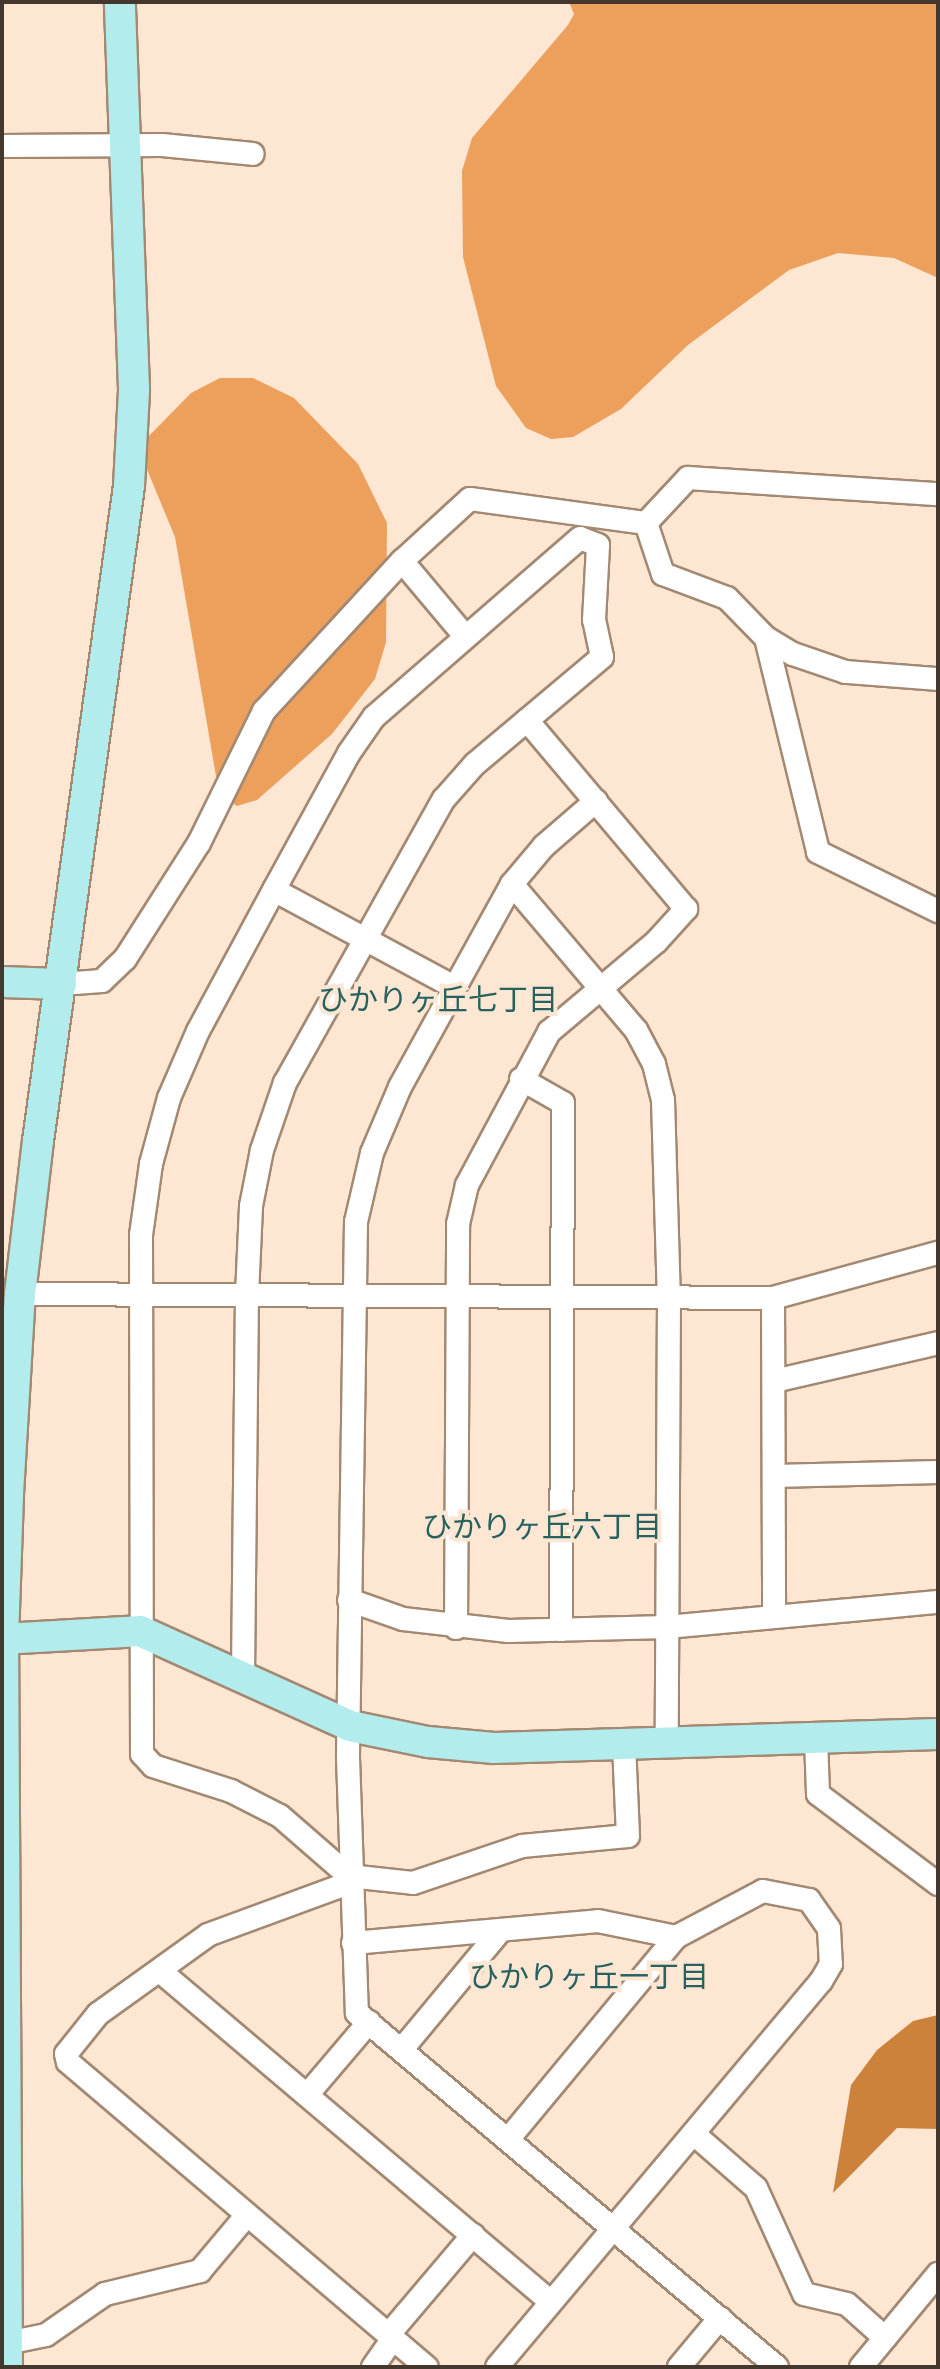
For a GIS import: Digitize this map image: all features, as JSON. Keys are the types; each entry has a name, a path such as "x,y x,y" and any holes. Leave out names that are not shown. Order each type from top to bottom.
{"street":[{"path":"120,2 129,146 134,389 129,486 20,1294 3,1639 5,2352 46,2335 105,2294 200,2271 247,2215"},
{"path":"2,146 129,146 253,154"},
{"path":"646,523 688,478 938,494"},
{"path":"2,982 61,984 102,981 125,959 199,843 264,711 402,561 470,499 646,523"},
{"path":"646,523 663,574 727,598 766,638 846,672 938,679"},
{"path":"243,1676 247,1295 251,1206 262,1150 285,1083 444,799 475,764 602,657 594,620 598,545 580,538 464,635 374,717 349,753 198,1031 169,1098 151,1164 141,1235 142,1754 148,1760 280,1816 349,1880"},
{"path":"402,561 464,635"},
{"path":"766,638 818,852 938,911"},
{"path":"456,1628 458,1224 467,1185 521,1079 549,1032 686,909 527,720"},
{"path":"596,801 544,846 512,884 400,1087 372,1153 356,1222 351,1297 349,1880 357,2013 510,2137 777,2367"},
{"path":"512,884 636,1030 654,1064 663,1100 669,1297 667,1741"},
{"path":"274,890 454,987"},
{"path":"521,1079 563,1103 561,1630"},
{"path":"20,1294 773,1298 938,1253"},
{"path":"773,1298 774,1617"},
{"path":"774,1381 938,1343"},
{"path":"774,1476 938,1472"},
{"path":"349,1600 403,1619 456,1628 561,1630 667,1627 938,1602"},
{"path":"3,1639 140,1631 350,1726 428,1742 494,1748 938,1734"},
{"path":"816,1739 818,1794 938,1884"},
{"path":"427,2367 68,2062 66,2054 98,2014 208,1935 349,1880 413,1883 522,1846 628,1836 624,1743"},
{"path":"497,2367 821,1981 831,1964 832,1945 822,1915 809,1900 783,1892 763,1891 676,1937 510,2137"},
{"path":"353,1943 598,1921 676,1937"},
{"path":"403,2048 500,1931"},
{"path":"160,1971 551,2302"},
{"path":"307,2095 369,2022"},
{"path":"694,2134 756,2188 804,2294 847,2304 885,2338"},
{"path":"373,2367 391,2336 473,2235"},
{"path":"861,2367 938,2274"},
{"path":"679,2367 720,2318"}],"shaded area":[{"path":"569,2 938,2 938,278 894,258 838,253 789,270 688,345 621,409 573,437 551,439 526,428 496,386 463,257 462,171 472,138 568,25 574,14"},
{"path":"220,378 253,378 294,398 358,464 387,523 386,642 375,679 332,734 257,800 237,806 225,798 217,782 175,537 146,467 145,440 191,393"},
{"path":"938,2015 938,2129 897,2128 833,2193 851,2085 877,2050 913,2021"}],"district":[{"name":"ひかりヶ丘七丁目","path":"438,1003"},
{"name":"ひかりヶ丘六丁目","path":"542,1530"},
{"name":"ひかりヶ丘一丁目","path":"589,1980"}]}
